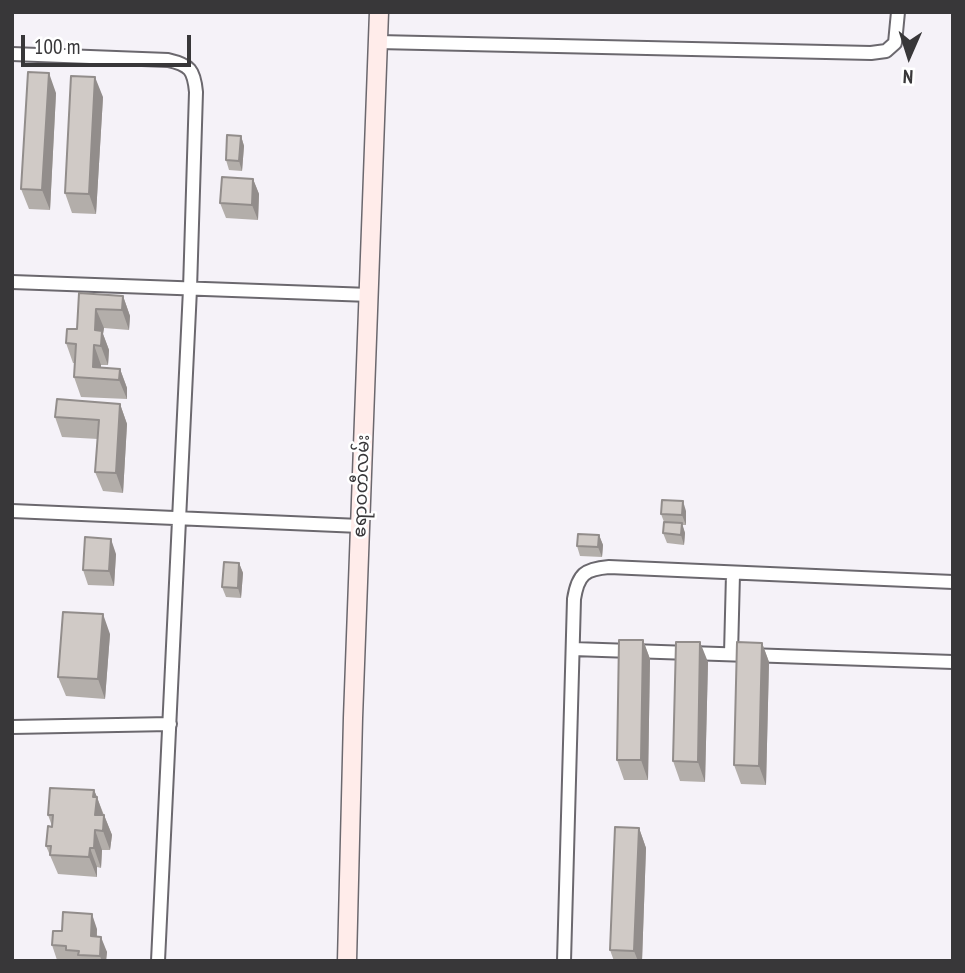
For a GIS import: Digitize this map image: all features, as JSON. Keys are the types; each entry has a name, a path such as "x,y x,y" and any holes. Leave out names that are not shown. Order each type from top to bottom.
{"street":[{"name":"ဧရာဝတီလမ်း","path":"347,961 379,12"},
{"path":"378,42 871,53 886,51 895,43 898,12"},
{"path":"12,54 168,60 181,63 190,69 194,77 196,92 190,289 158,961"},
{"path":"12,282 370,295"},
{"path":"12,511 360,526"},
{"path":"564,961 573,649 576,585 581,576 592,568 609,566 733,574 953,582"},
{"path":"731,654 733,574"},
{"path":"573,649 953,662"},
{"path":"12,727 170,724"}],"building":[{"path":"28,72 49,73 42,190 21,189"},
{"path":"71,76 95,77 89,194 65,193"},
{"path":"227,135 241,136 239,161 226,160"},
{"path":"222,177 253,179 252,205 220,203"},
{"path":"79,293 123,296 122,310 96,309 95,330 102,331 101,346 94,345 93,367 120,369 119,380 74,377 76,344 66,343 67,329 77,329"},
{"path":"57,399 120,404 116,473 95,472 99,420 55,417"},
{"path":"662,500 683,501 682,515 661,514"},
{"path":"664,522 682,523 681,535 663,533"},
{"path":"578,534 599,535 598,547 577,546"},
{"path":"85,537 111,539 109,571 83,570"},
{"path":"224,562 239,563 238,588 222,587"},
{"path":"63,612 103,614 98,679 58,677"},
{"path":"619,640 643,640 641,760 617,760"},
{"path":"676,642 700,642 698,762 673,761"},
{"path":"737,642 762,643 759,766 734,765"},
{"path":"50,788 94,790 93,797 97,797 95,815 104,815 103,831 95,830 94,848 90,848 89,857 50,855 51,846 46,846 48,826 52,827 53,815 48,815"},
{"path":"615,827 639,828 634,951 610,950"},
{"path":"63,912 92,914 91,936 101,937 100,956 78,955 79,951 66,950 66,946 52,945 53,931 62,931"}]}
